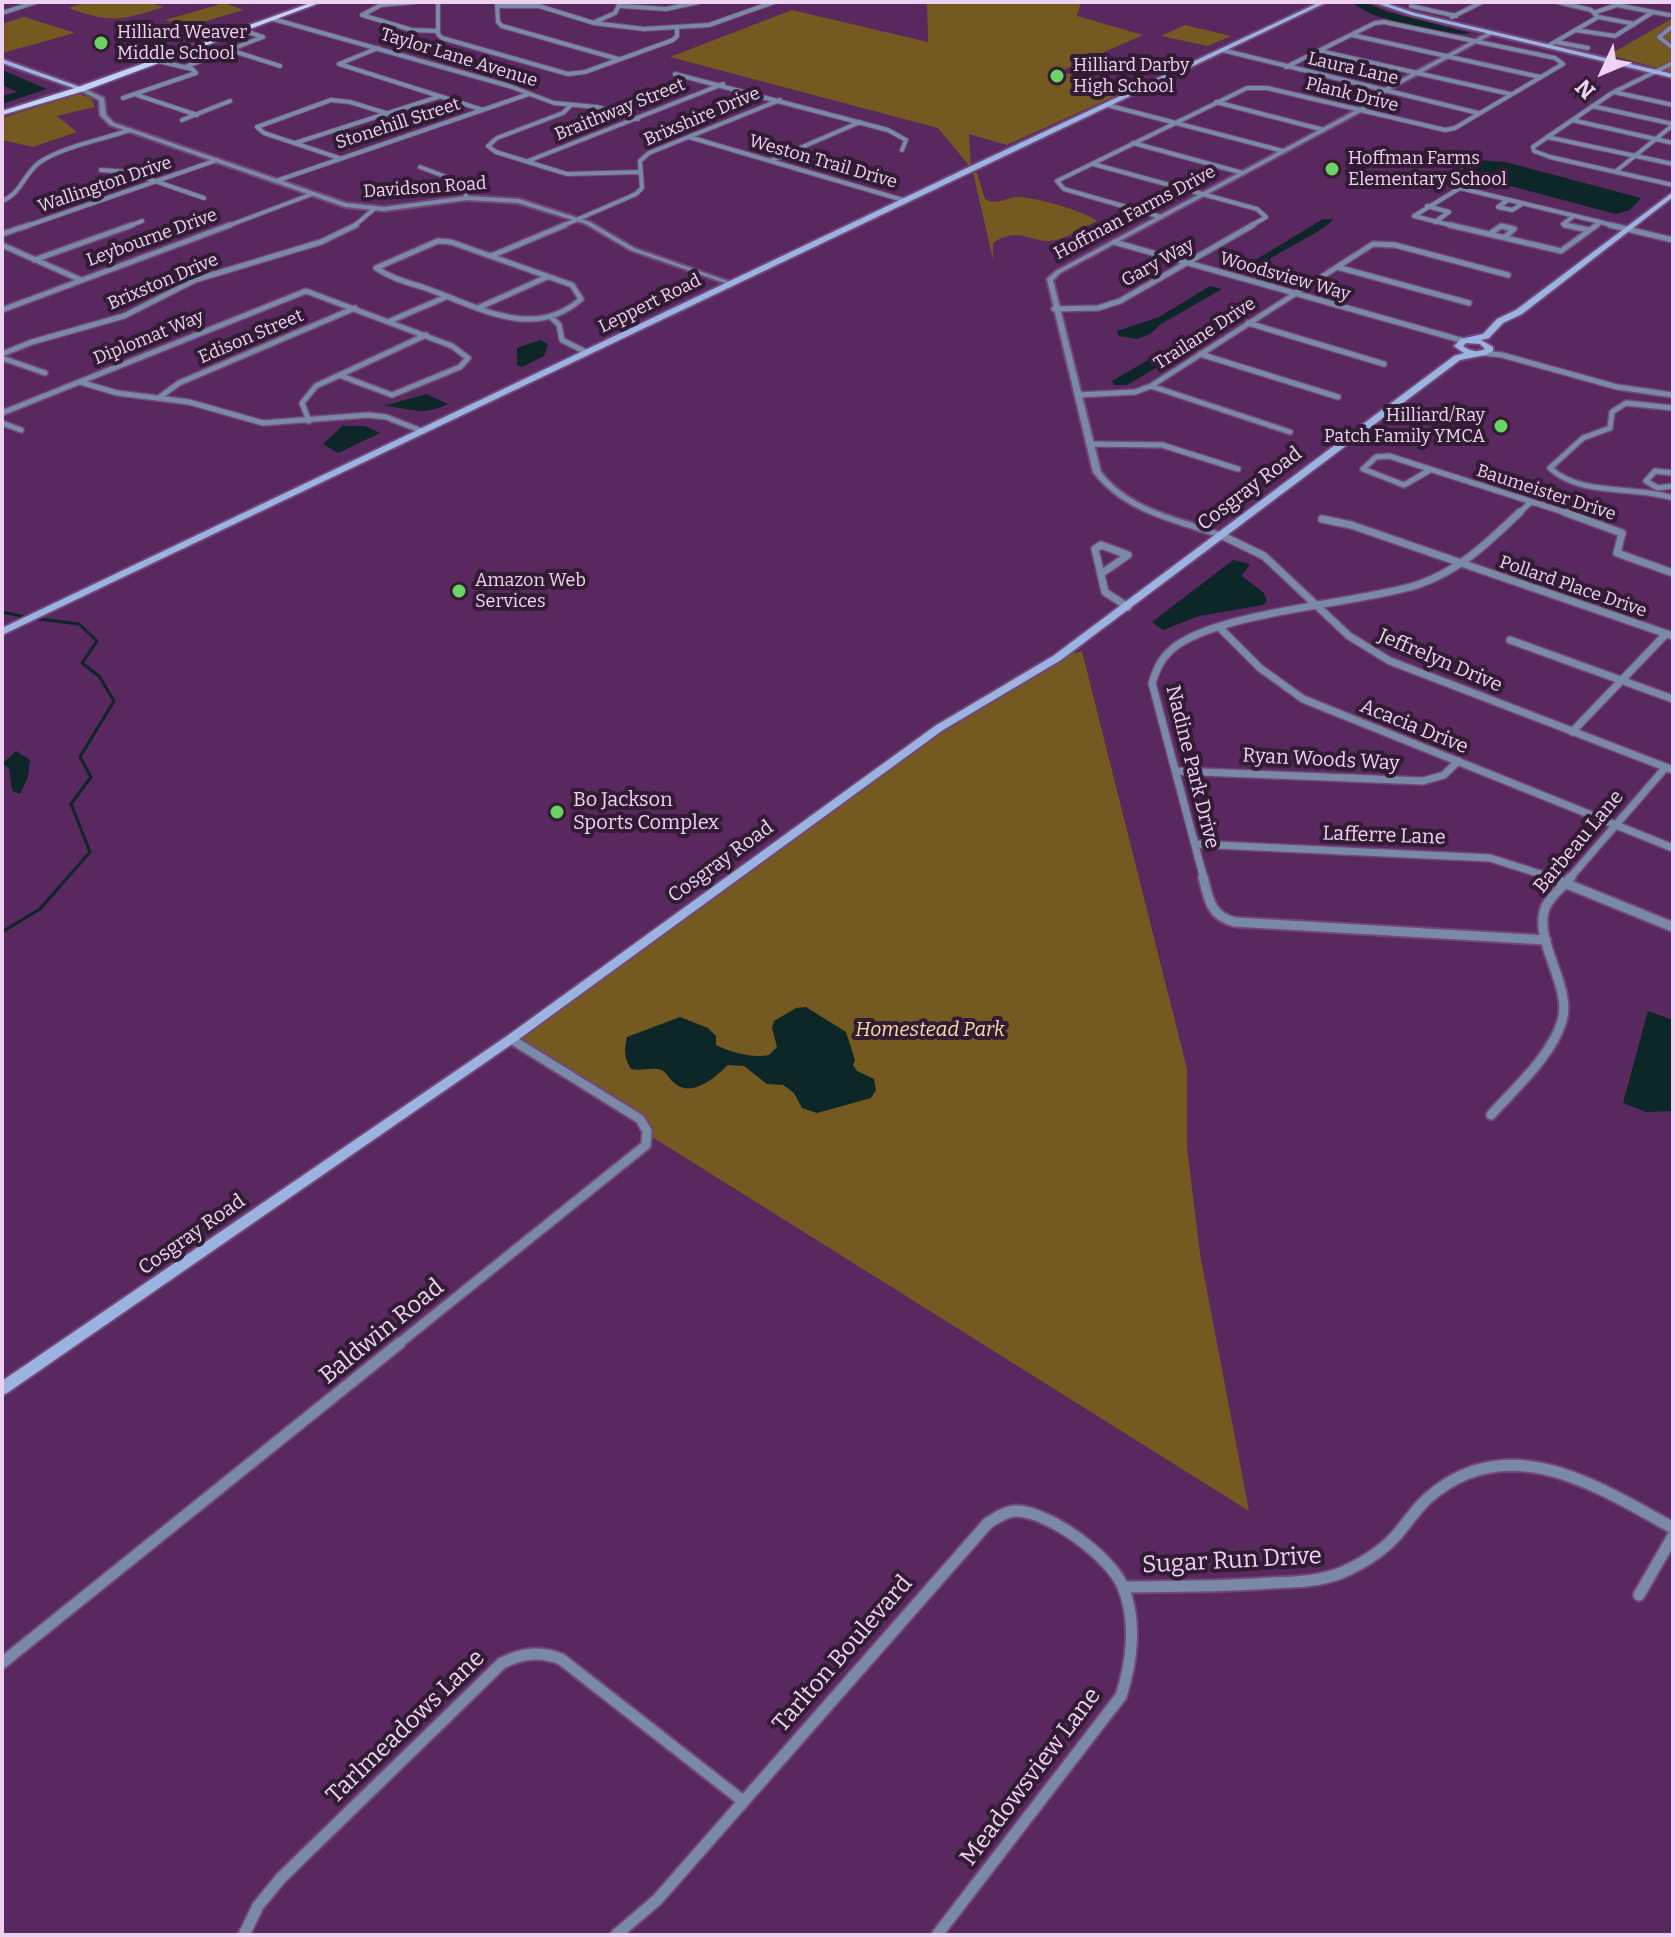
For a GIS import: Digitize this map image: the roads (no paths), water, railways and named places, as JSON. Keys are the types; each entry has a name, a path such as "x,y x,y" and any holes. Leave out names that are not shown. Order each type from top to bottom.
{"main road":[{"path":"2,113 81,89 315,2"},
{"name":"Leppert Road","path":"2,632 1324,2"},
{"path":"1378,2 1673,76"},
{"name":"Davidson Road","path":"2,61 81,89"},
{"name":"Cosgray Road","path":"1462,347 1484,350 1506,320 1673,194"},
{"name":"Cosgray Road","path":"2,1389 511,1039 939,728 1050,663 1128,607 1462,347 1486,336 1500,321 1506,320"},
{"path":"1462,347 1484,350"}],"street":[{"path":"2,13 36,2"},
{"path":"414,2 381,5 362,15 412,30 438,31"},
{"path":"438,2 438,31 442,38 573,74 673,40 677,36 677,28"},
{"path":"594,23 615,13 620,4 666,9 699,2"},
{"path":"619,60 502,26 498,22 497,4 548,8 594,23 625,28 677,28 709,25 774,2"},
{"path":"1419,2 1411,6 1456,16"},
{"path":"1468,2 1480,3"},
{"path":"1558,2 1635,24"},
{"path":"1446,21 1480,3"},
{"path":"548,8 560,4"},
{"path":"1548,46 1597,14 1617,5 1669,15"},
{"path":"1575,30 1611,36 1653,12"},
{"name":"Taylor Lane Avenue","path":"273,19 529,94 571,105 597,107 638,119"},
{"path":"1286,67 1375,23 1384,22 1562,61 1563,64 1479,113"},
{"path":"1673,26 1659,36 1661,42 1673,48"},
{"path":"185,67 263,37 242,30"},
{"name":"Hoffman Farms Drive","path":"1221,535 1113,493 1097,472 1049,280 1058,272 1359,111 1385,90 1493,32"},
{"path":"1352,35 1540,77"},
{"path":"1556,42 1588,48"},
{"path":"378,48 339,64 484,110"},
{"path":"230,50 280,66"},
{"name":"Laura Lane","path":"1222,50 1479,113"},
{"path":"1320,51 1511,95"},
{"path":"123,98 196,73 185,67 158,61"},
{"path":"1673,63 1613,92 1533,147 1534,151 1673,185"},
{"path":"675,74 723,84 899,134 907,143 902,150"},
{"name":"Braithway Street","path":"527,162 723,84"},
{"name":"Plank Drive","path":"1215,102 1252,87 1445,130 1455,128 1479,113"},
{"name":"Davidson Road","path":"81,89 102,99 106,120 345,205 374,209 467,198 519,201 599,228 632,249 730,283"},
{"path":"1613,92 1673,105"},
{"path":"135,94 197,115"},
{"name":"Stonehill Street","path":"276,181 529,94"},
{"path":"294,143 439,96"},
{"path":"340,158 258,131 257,127 331,100 350,102 389,114"},
{"name":"Brixshire Drive","path":"490,256 639,192 643,157 780,100"},
{"path":"182,120 230,101"},
{"path":"1161,217 1056,184 1215,102 1324,130"},
{"path":"571,105 563,113 497,138 488,146 567,174 640,172"},
{"path":"1107,105 1283,151"},
{"path":"1592,106 1673,125"},
{"path":"1572,120 1673,143"},
{"path":"770,161 860,122"},
{"path":"1615,172 1673,125"},
{"path":"2,201 18,193 24,187 27,172 44,159 130,130"},
{"name":"Weston Trail Drive","path":"689,137 903,200"},
{"path":"1547,137 1673,164"},
{"path":"1133,143 1243,173"},
{"name":"Wallington Drive","path":"2,234 217,160"},
{"path":"1092,163 1203,194"},
{"path":"420,167 460,182 467,198"},
{"path":"101,170 121,170 204,198"},
{"path":"1600,222 1561,251 1414,216 1455,189 1523,203 1673,240"},
{"name":"Leybourne Drive","path":"2,310 312,194"},
{"name":"Gary Way","path":"1054,309 1112,304 1264,220 1266,214 1203,194"},
{"path":"1508,200 1498,207 1512,210 1523,203"},
{"path":"1427,206 1449,212 1435,222"},
{"name":"Brixston Drive","path":"2,356 49,334 141,310 202,277 294,251 360,223 374,209"},
{"path":"1574,216 1563,224 1589,230"},
{"path":"34,260 142,221"},
{"path":"1491,233 1501,226 1514,229 1505,237"},
{"path":"438,241 451,242 490,256 572,285 581,299 576,306 551,317 518,319 447,297 376,268 438,241"},
{"name":"Woodsview Way","path":"1114,242 1448,339 1462,347"},
{"name":"Trailane Drive","path":"1077,395 1135,392 1151,386 1369,246 1379,243 1508,275"},
{"path":"2,245 81,280"},
{"path":"1337,267 1469,303"},
{"path":"478,308 548,277"},
{"name":"Diplomat Way","path":"2,413 306,291 356,308"},
{"path":"390,321 447,297"},
{"path":"339,375 392,395 466,363 467,355 426,335 356,308"},
{"name":"Edison Street","path":"160,397 179,383 356,308"},
{"path":"551,317 559,325 562,340 586,352"},
{"path":"1248,323 1384,364"},
{"path":"309,421 302,403 316,386 426,335"},
{"path":"1484,350 1617,387 1673,395"},
{"path":"1200,354 1338,397"},
{"path":"2,356 45,373"},
{"path":"80,382 125,397 160,397 208,407 253,423 309,421 348,415 374,416 422,431"},
{"path":"1151,386 1290,432"},
{"path":"1673,408 1626,403 1612,412 1610,428 1583,438 1550,468 1557,475 1580,484 1653,489 1673,486"},
{"path":"2,423 21,430"},
{"path":"1089,444 1162,445 1238,469"},
{"name":"Baumeister Drive","path":"1430,470 1404,485 1363,469 1383,455 1615,529 1623,538 1617,553 1673,573"},
{"path":"1673,473 1651,473 1646,481 1653,489 1673,498"},
{"name":"Nadine Park Drive","path":"1531,502 1464,564 1416,585 1219,627 1170,649 1157,662 1152,683 1211,908 1228,921 1546,940"},
{"name":"Pollard Place Drive","path":"1322,519 1351,525 1669,635"},
{"name":"Jeffrelyn Drive","path":"1221,535 1253,548 1349,636 1390,661 1670,768"},
{"path":"1101,574 1128,555 1097,546 1095,549 1101,574 1110,597 1128,607"},
{"name":"Acacia Drive","path":"1219,627 1260,668 1291,692 1673,848"},
{"path":"1572,732 1669,635"},
{"path":"1510,640 1673,699"},
{"name":"Ryan Woods Way","path":"1177,771 1423,781 1444,775 1458,761"},
{"name":"Barbeau Lane","path":"1491,1115 1558,1033 1564,1011 1542,924 1546,906 1670,768"},
{"name":"Lafferre Lane","path":"1195,844 1490,858 1567,883 1673,927"},
{"name":"Baldwin Road","path":"2,1663 646,1145 649,1135 640,1119 511,1039"},
{"name":"Sugar Run Drive","path":"1123,1587 1321,1580 1367,1561 1378,1553 1429,1497 1460,1476 1493,1466 1528,1465 1566,1473 1591,1483 1673,1528"},
{"name":"Tarlton Boulevard","path":"616,1935 657,1900 988,1523 1014,1511 1034,1513 1090,1548 1113,1569 1123,1587"},
{"path":"1639,1595 1673,1536"},
{"name":"Meadowsview Lane","path":"937,1935 1121,1696 1130,1672 1132,1654 1123,1587"},
{"name":"Tarlmeadows Lane","path":"244,1935 258,1906 281,1878 502,1663 521,1652 543,1652 561,1659 743,1801"}],"waterway":[{"path":"2,612 26,617"},
{"path":"2,932 40,909 90,852 71,804 91,777 80,757 114,701 99,676 82,663 97,641 79,624 39,619"}],"place":[{"name":"Hilliard Weaver Middle School","path":"101,43"},
{"name":"Hilliard Darby High School","path":"1057,76"},
{"name":"Hoffman Farms Elementary School","path":"1332,169"},
{"name":"Hilliard/Ray Patch Family YMCA","path":"1501,426"},
{"name":"Amazon Web Services","path":"459,591"},
{"name":"Bo Jackson Sports Complex","path":"557,812"}],"park label":[{"name":"Homestead Park","path":"930,1030"}]}
